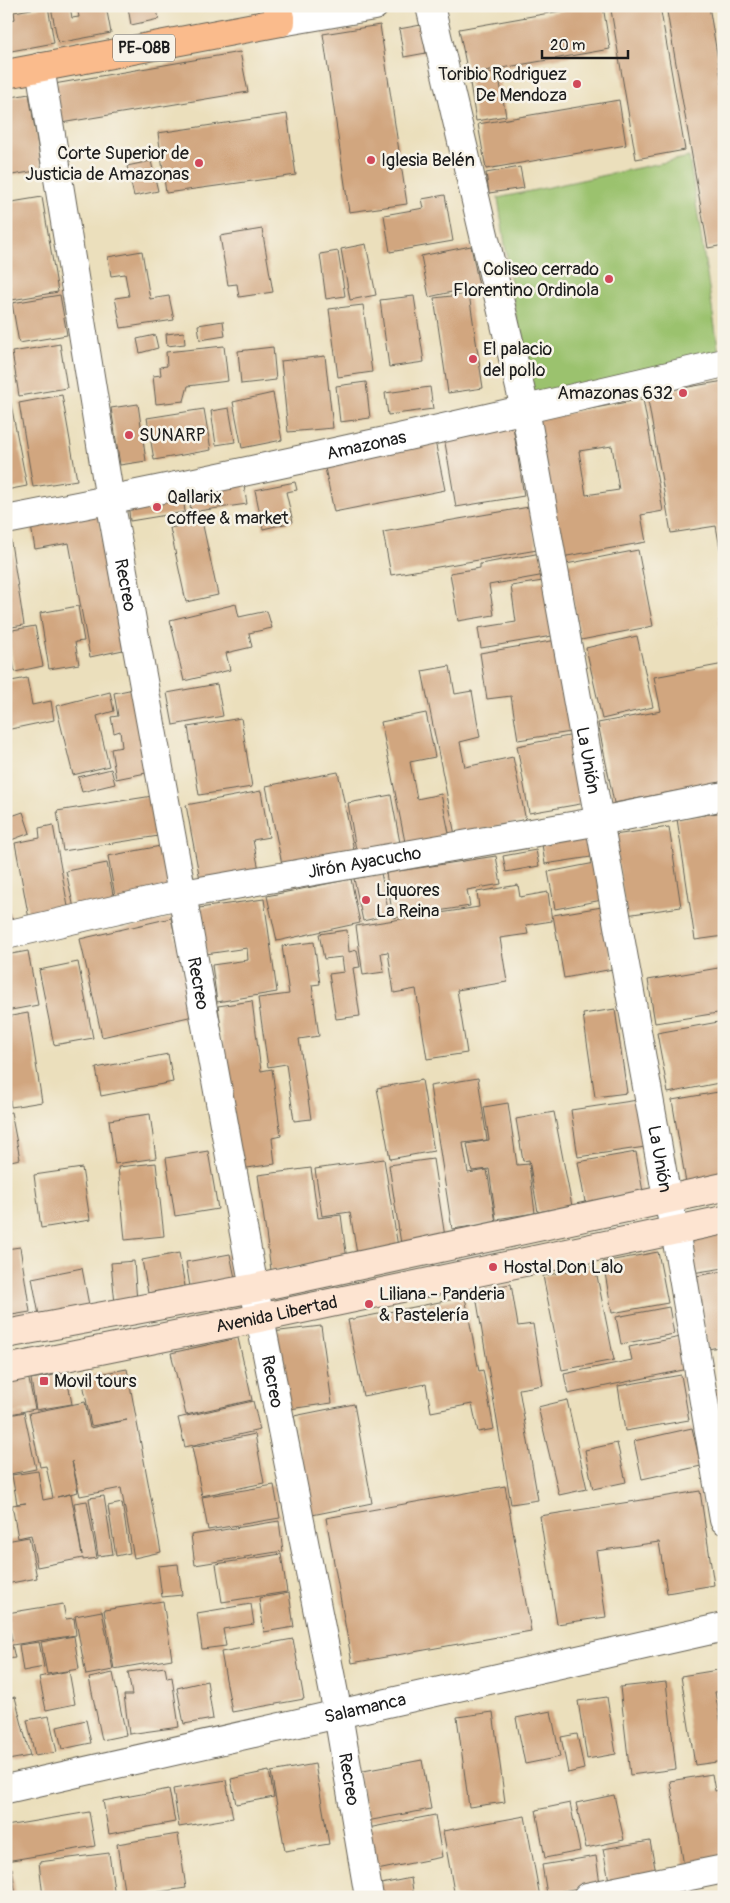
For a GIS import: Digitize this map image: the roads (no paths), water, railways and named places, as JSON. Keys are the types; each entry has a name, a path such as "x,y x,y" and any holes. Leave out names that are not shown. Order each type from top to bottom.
{"highway":[{"name":"PE-08B","path":"6,74 279,14"}],"main road":[{"name":"Avenida Libertad","path":"6,1334 254,1288 724,1187"},
{"name":"Avenida Libertad","path":"6,1369 260,1318 724,1220"}],"street":[{"path":"279,14 374,6"},
{"name":"La Unión","path":"430,6 525,409 675,1230 724,1520"},
{"name":"Recreo","path":"40,67 110,500 254,1288 338,1714 369,1897"},
{"name":"Amazonas","path":"6,520 110,500 525,409 724,363"},
{"name":"Jirón Ayacucho","path":"6,935 183,894 600,821 724,796"},
{"name":"Salamanca","path":"6,1789 724,1627"},
{"path":"587,1897 724,1869"}],"place":[{"name":"Toribio Rodriguez De Mendoza","path":"577,84"},
{"name":"Iglesia Belén","path":"371,160"},
{"name":"Corte Superior de Justicia de Amazonas","path":"199,163"},
{"name":"Coliseo cerrado Florentino Ordinola","path":"609,279"},
{"name":"El palacio del pollo","path":"473,359"},
{"name":"Amazonas 632","path":"683,393"},
{"name":"SUNARP","path":"129,435"},
{"name":"Qallarix coffee & market","path":"157,507"},
{"name":"Liquores La Reina","path":"366,900"},
{"name":"Hostal Don Lalo","path":"493,1267"},
{"name":"Liliana - Panderia & Pastelería","path":"369,1304"},
{"name":"Movil tours","path":"44,1381"}]}
